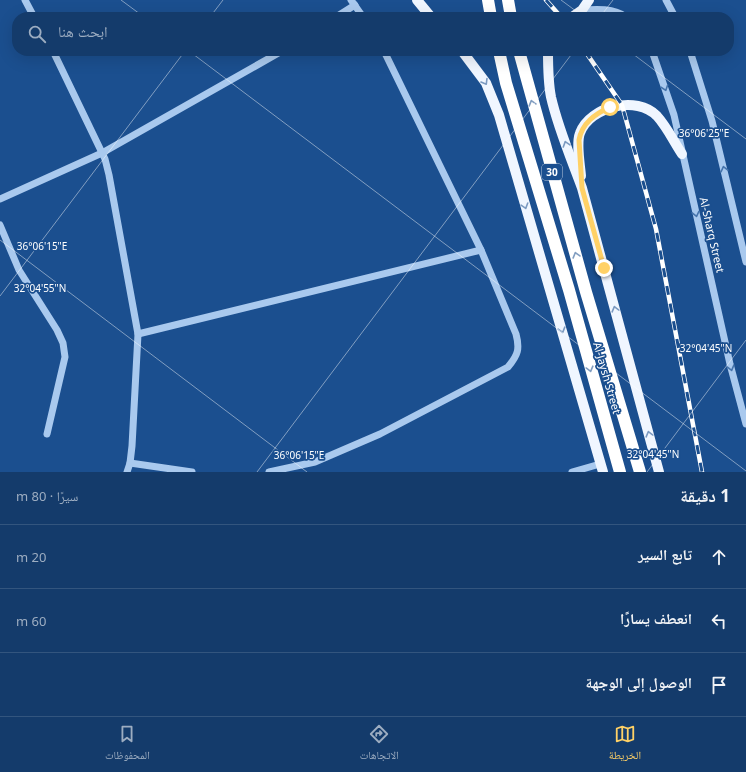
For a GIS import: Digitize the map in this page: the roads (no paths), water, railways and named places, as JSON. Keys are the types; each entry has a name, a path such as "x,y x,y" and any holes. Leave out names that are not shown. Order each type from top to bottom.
{"highway":[{"path":"488,0 490,12"},
{"path":"508,0 511,12"},
{"name":"Al-Jaysh Street","path":"500,56 506,83 569,290 620,472"},
{"name":"Al-Jaysh Street","path":"520,56 586,292 640,472"}],"main road":[{"path":"417,0 428,12"},
{"path":"579,12 588,0"},
{"path":"466,56 486,83 499,115 602,468"},
{"path":"548,56 548,71 552,97 566,144 582,188 659,472"},
{"path":"582,188 579,156 580,132 598,113 610,107 622,105 636,106 648,110 656,116 682,154"}],"street":[{"path":"25,0 31,12"},
{"path":"666,0 672,12"},
{"path":"342,12 353,3 359,12"},
{"path":"582,10 596,9 616,12"},
{"path":"55,56 102,153 110,175 138,334 130,463 126,472"},
{"path":"0,199 102,153 273,56"},
{"path":"269,472 315,462 380,434 508,367 515,358 518,345 516,334 481,250 386,56"},
{"name":"Al-Sharq Street","path":"654,56 674,115 730,364 746,424"},
{"path":"692,56 712,121 746,262"},
{"path":"0,225 19,270 58,330 63,343 65,357 47,434"},
{"path":"138,334 481,250"},
{"path":"130,463 192,472"},
{"path":"572,472 602,468"}],"railway":[{"path":"546,0 557,12"},
{"path":"588,56 622,105 656,229 702,472"}]}
